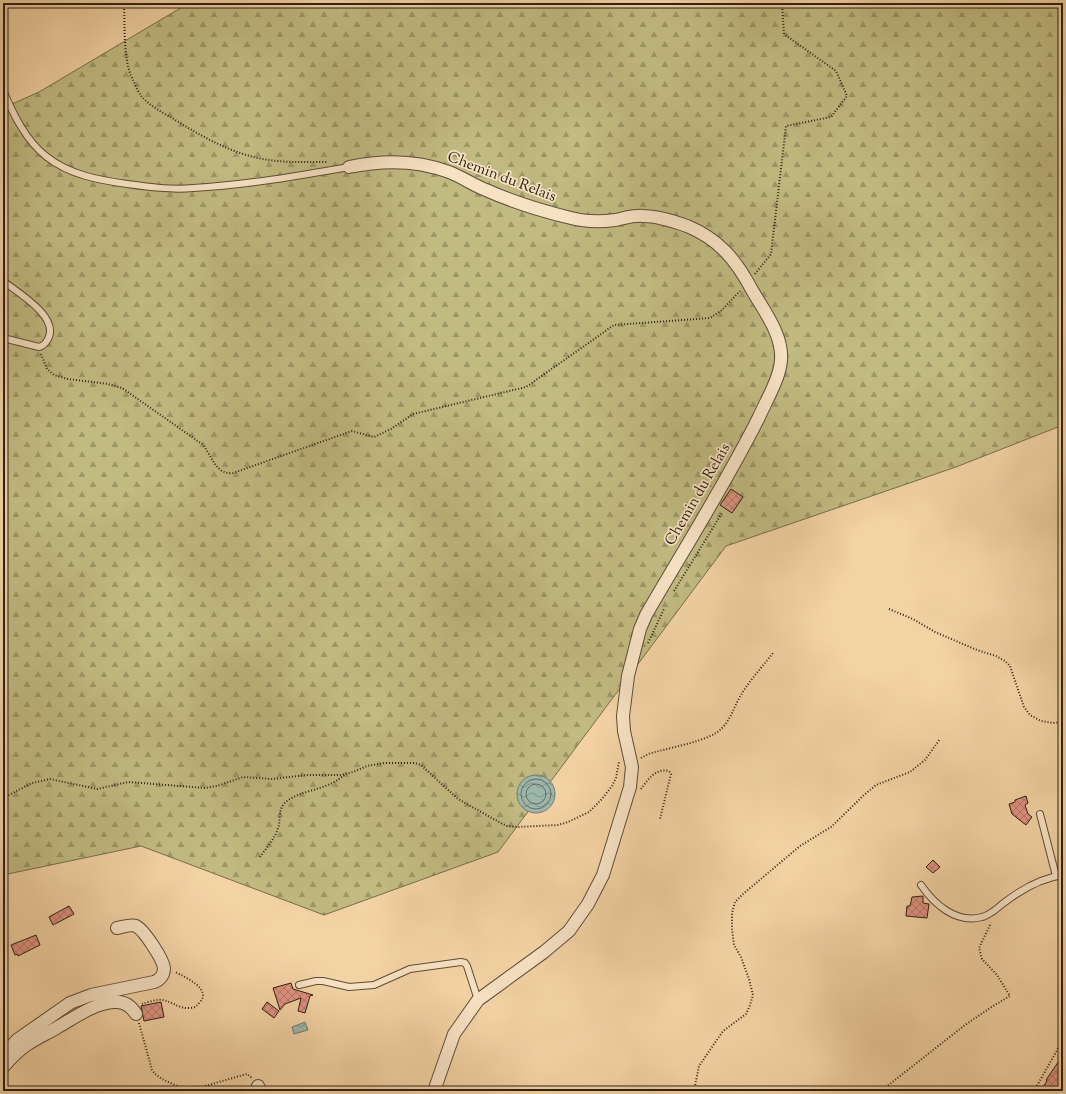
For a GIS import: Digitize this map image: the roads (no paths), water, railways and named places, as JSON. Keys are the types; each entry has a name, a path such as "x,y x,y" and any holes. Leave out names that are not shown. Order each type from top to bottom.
{"street":[{"name":"Chemin du Relais","path":"349,167 386,162 419,164 450,173 487,191 521,203 580,220 598,221 642,216 672,221 704,234 728,253 748,282 778,336 782,359 780,370 743,448 646,615 640,629 628,676 623,716 624,731 632,768 628,796 603,875 588,904 576,921 558,941 478,1000 454,1034 434,1091"},
{"path":"3,1056 14,1042 70,1003 91,995 154,982 160,979 164,966 152,944 140,929 133,926 117,928"},
{"path":"3,1067 28,1043 102,1004 114,1002 132,1010"}],"lane":[{"path":"3,90 8,103 22,128 43,153 65,168 85,176 109,182 161,188 192,188 257,182 349,167"},
{"path":"3,281 37,307 49,324 50,336 45,344 39,347 3,338"},
{"path":"921,885 933,901 946,910 956,915 973,918 983,917 1026,887 1060,876 1040,814"},
{"path":"299,985 323,981 349,987 374,986 410,969 461,962 465,963 467,966 478,1000"}],"water":[{"path":"532,775 540,775 547,778 552,783 555,794 552,805 547,810 540,813 532,813 525,810 520,805 517,798 517,790 520,783 525,778"},
{"path":"305,1022 308,1030 294,1034 292,1027"}]}
